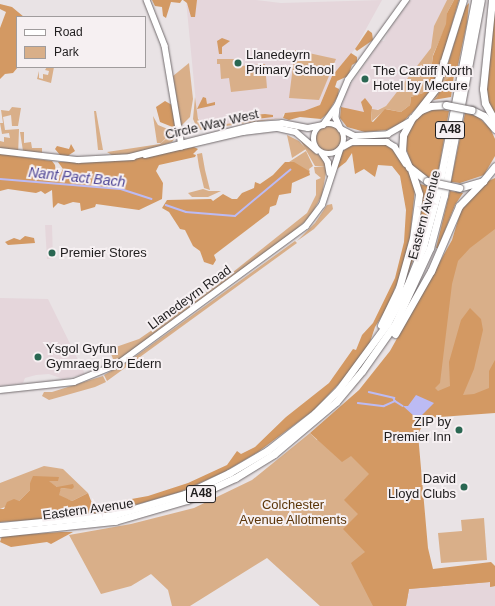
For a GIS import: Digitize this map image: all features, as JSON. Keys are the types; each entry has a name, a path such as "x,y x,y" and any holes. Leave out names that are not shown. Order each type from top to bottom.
{"main road":[{"name":"A48","path":"415,115 435,89 463,0"},
{"name":"Eastern Avenue","path":"0,526 113,515 160,503 209,484 249,462 298,427 339,389 367,354 401,298 428,231 438,191 475,0"},
{"name":"Eastern Avenue","path":"0,533 115,521 162,509 213,489 258,464 301,434 336,402 362,371 395,324 430,248 444,195 481,0"},
{"path":"492,0 483,95 494,125"},
{"path":"494,125 472,110 446,105 431,106 415,115 409,122 404,132 402,145 410,169 427,181 459,188 485,180 495,174"},
{"path":"485,180 495,166"},
{"name":"A48","path":"367,354 399,288 409,255 419,198 417,184 410,169"},
{"name":"A48","path":"362,371 389,343 407,315 431,271 461,203 485,180"}],"street":[{"path":"147,0 166,51 181,145"},
{"path":"330,173 328,162 319,151 314,136 337,106 348,80 406,0"},
{"path":"337,106 336,118 345,139 341,149"},
{"path":"323,125 333,124 355,136 385,135 397,131 409,122"},
{"name":"Circle Way West","path":"130,157 156,149 181,145 196,138 267,124 308,128 323,125"},
{"name":"Circle Way West","path":"0,151 78,160 130,157 244,132 278,128 296,132 319,151"},
{"path":"180,135 196,138"},
{"path":"156,149 175,142 180,135"},
{"path":"319,151 333,154 352,142 387,142 395,147 410,169"},
{"name":"Llanedeyrn Road","path":"0,390 74,382 118,364 306,226 322,205 330,173 341,149"}],"shaded area":[{"path":"152,0 182,0 180,3 171,2 166,18 163,16 162,7 155,6"},
{"path":"183,0 197,0 195,17 191,17 187,3"},
{"name":"Llanedeyrn Primary School","path":"186,0 256,0 281,3 382,0 355,49 332,76 320,105 304,111 283,114 283,118 209,126 200,122 197,114"},
{"path":"411,0 447,0 434,26 432,48 386,106 366,114 347,112 341,108 349,87 381,41 384,41 389,30"},
{"path":"454,0 459,0 434,86 424,100 403,122 387,130 365,132 347,127 340,118 341,107 364,112 361,102 365,98 372,107 371,121 373,122 385,109 401,112 410,105 411,97 423,93 430,77 433,56 446,24 447,13"},
{"path":"469,3 467,23 457,69 453,72 447,67 465,7"},
{"path":"0,4 12,7 23,16 16,16 17,68 13,73 5,74 0,79 0,28 6,12 0,9"},
{"path":"495,6 495,117 487,104 486,85"},
{"path":"368,30 372,33 373,40 357,51 355,49"},
{"path":"222,38 230,41 222,47 222,54 219,54 217,41"},
{"path":"351,53 357,57 357,62 352,65 348,76 337,81 335,87 339,89 338,96 327,114 321,119 300,117 289,120 283,118 285,113 304,111 320,105 332,76"},
{"path":"454,75 451,97 433,100 437,97 444,81"},
{"path":"203,97 206,98 207,104 215,102 215,105 197,109"},
{"path":"165,101 172,105 175,128 160,122 156,107"},
{"path":"437,109 449,111 437,179 427,177 412,166 406,148 406,136 413,122 423,113"},
{"path":"465,113 477,116 490,128 495,139 495,156 484,175 460,183 451,182"},
{"path":"248,115 273,115 273,117 248,120 245,118"},
{"path":"383,143 392,147 408,169 415,189 410,237 399,280 394,290 393,298 375,327 369,345 348,374 314,410 258,452 224,472 180,492 104,514 67,513 50,519 0,522 0,509 4,509 7,502 14,499 19,501 30,490 30,483 33,476 59,477 58,481 49,481 57,487 73,484 74,487 72,489 61,488 59,495 72,501 88,493 93,506 148,496 188,483 227,465 237,451 241,454 255,447 286,417 329,383 353,349 356,350 362,335 373,323 395,278 404,242 406,210 400,176 392,166 378,165 375,177 364,169 355,174 352,153 346,162 337,169 340,154 349,146"},
{"path":"71,144 75,151 66,157 60,155 55,149 57,146 69,149"},
{"path":"194,147 198,149 193,154 196,155 195,157 159,165 156,171 163,183 162,199 139,210 96,204 95,207 81,211 80,203 73,202 64,205 58,203 53,208 52,190 45,194 41,191 36,193 8,189 0,191 0,154 52,161 55,165 57,180 63,169 58,162 116,161"},
{"path":"285,162 294,162 309,171 310,175 292,183 291,193 279,195 276,205 270,207 269,213 214,255 216,260 213,265 204,262 200,251 193,246 185,230 180,229 169,212 162,208 167,200 211,199 213,201 223,194 232,199 237,199 242,193 254,188 255,182 260,184 273,175"},
{"path":"495,178 495,229 470,248 458,261 452,284 440,383 435,388 438,391 450,386 449,362 461,320 470,308 481,319 483,330 474,369 463,395 474,394 489,388 489,371 495,360 495,413 426,418 418,434 428,548 433,569 491,562 495,566 495,586 490,587 490,582 409,589 406,606 373,606 351,563 365,552 343,529 358,514 344,500 369,474 351,456 342,462 310,433 359,390 390,351 452,240 462,207 486,182"},
{"path":"420,184 435,188 423,235 406,278 420,218"},
{"path":"450,191 463,193 455,205 438,248 436,248"},
{"path":"45,225 52,225 53,259 47,259"},
{"path":"25,236 34,238 35,243 8,245 5,242 14,238 20,240"},
{"name":"Ysgol Gyfun Gymraeg Bro Edern","path":"0,298 48,299 85,374 63,379 49,374 36,375 25,378 23,383 0,386"},
{"path":"73,532 51,544 47,542 11,547 0,542 2,536"},
{"path":"490,582 490,587 495,586 495,606 406,606 408,589"}],"green space":[{"path":"447,0 454,0 447,13 447,24 433,55 430,77 423,93 411,97 410,105 401,112 386,109 371,122 372,109 378,110 386,106 431,48 434,26"},
{"path":"295,50 336,59 319,100 289,98"},
{"path":"461,51 455,78 455,76 444,81 437,97 433,99 447,67 452,72 457,66"},
{"path":"217,59 240,59 241,66 265,64 267,88 231,92 229,78 221,79 220,64 217,64"},
{"path":"189,63 193,99 190,117 181,126 173,76"},
{"path":"46,68 54,68 51,83 37,79 39,71 39,78 43,79 43,74 48,75 49,71 45,70"},
{"path":"195,97 198,119 205,126 283,118 198,130 193,119"},
{"path":"12,107 21,108 18,126 12,126 11,115 3,117 5,130 19,129 18,156 12,157 0,154 0,141 4,142 4,137 10,138 9,133 2,134 0,123 3,123 1,110 9,111"},
{"path":"94,111 96,111 103,150 98,150"},
{"path":"153,116 158,125 170,130 170,134 161,143 157,143"},
{"path":"329,126 338,130 342,139 338,148 329,152 320,148 316,139 320,130"},
{"path":"175,131 176,137 172,142 145,151 115,157 107,152 160,144"},
{"path":"20,132 24,132 24,143 31,142 32,148 42,148 42,153 23,151"},
{"path":"287,135 299,141 306,149 292,158"},
{"path":"299,138 323,159 327,167 322,195 310,217 291,234 123,358 118,361 113,359 111,354 113,348 139,339 213,288 307,213 316,195 316,180 321,178 315,173 314,167 326,167 315,166"},
{"path":"306,151 313,166 309,169 310,172 289,162"},
{"path":"202,153 210,190 204,188 199,167 197,154"},
{"path":"203,189 209,191 221,191 208,197 192,197 188,193"},
{"name":"Colchester Avenue Allotments","path":"495,195 495,410 427,416 413,431 424,577 495,572 495,586 490,587 490,582 409,589 406,606 320,606 267,558 190,606 172,606 168,590 151,574 131,586 101,594 69,535 131,524 194,508 252,480 310,433 317,440 386,364"},
{"path":"332,204 333,209 314,229 297,241 315,223 327,205"},
{"path":"295,241 297,243 107,381 104,375 129,361"},
{"path":"103,376 106,382 95,387 49,400 42,396 44,392 52,392"},
{"path":"44,466 63,469 88,493 72,501 63,498 58,495 61,488 72,489 57,487 48,481 54,481 45,477 30,483 30,490 19,501 0,509 0,483"},
{"path":"484,518 487,560 441,563 438,533 462,531 461,520"}],"water":[{"path":"416,395 434,403 421,416 415,417 403,406 408,406"}],"waterway":[{"name":"Nant Pact Bach","path":"166,205 186,212 235,216 290,170"},
{"name":"Nant Pact Bach","path":"0,179 121,189 151,199"},
{"path":"369,392 394,398 395,401"},
{"path":"358,403 384,406 395,401 403,406"}],"place":[{"name":"Llanedeyrn Primary School","path":"238,63"},
{"name":"The Cardiff North Hotel by Mecure","path":"365,79"},
{"name":"Premier Stores","path":"52,253"},
{"name":"Ysgol Gyfun Gymraeg Bro Edern","path":"38,357"},
{"name":"ZIP by Premier Inn","path":"459,430"},
{"name":"David Lloyd Clubs","path":"464,487"}]}
